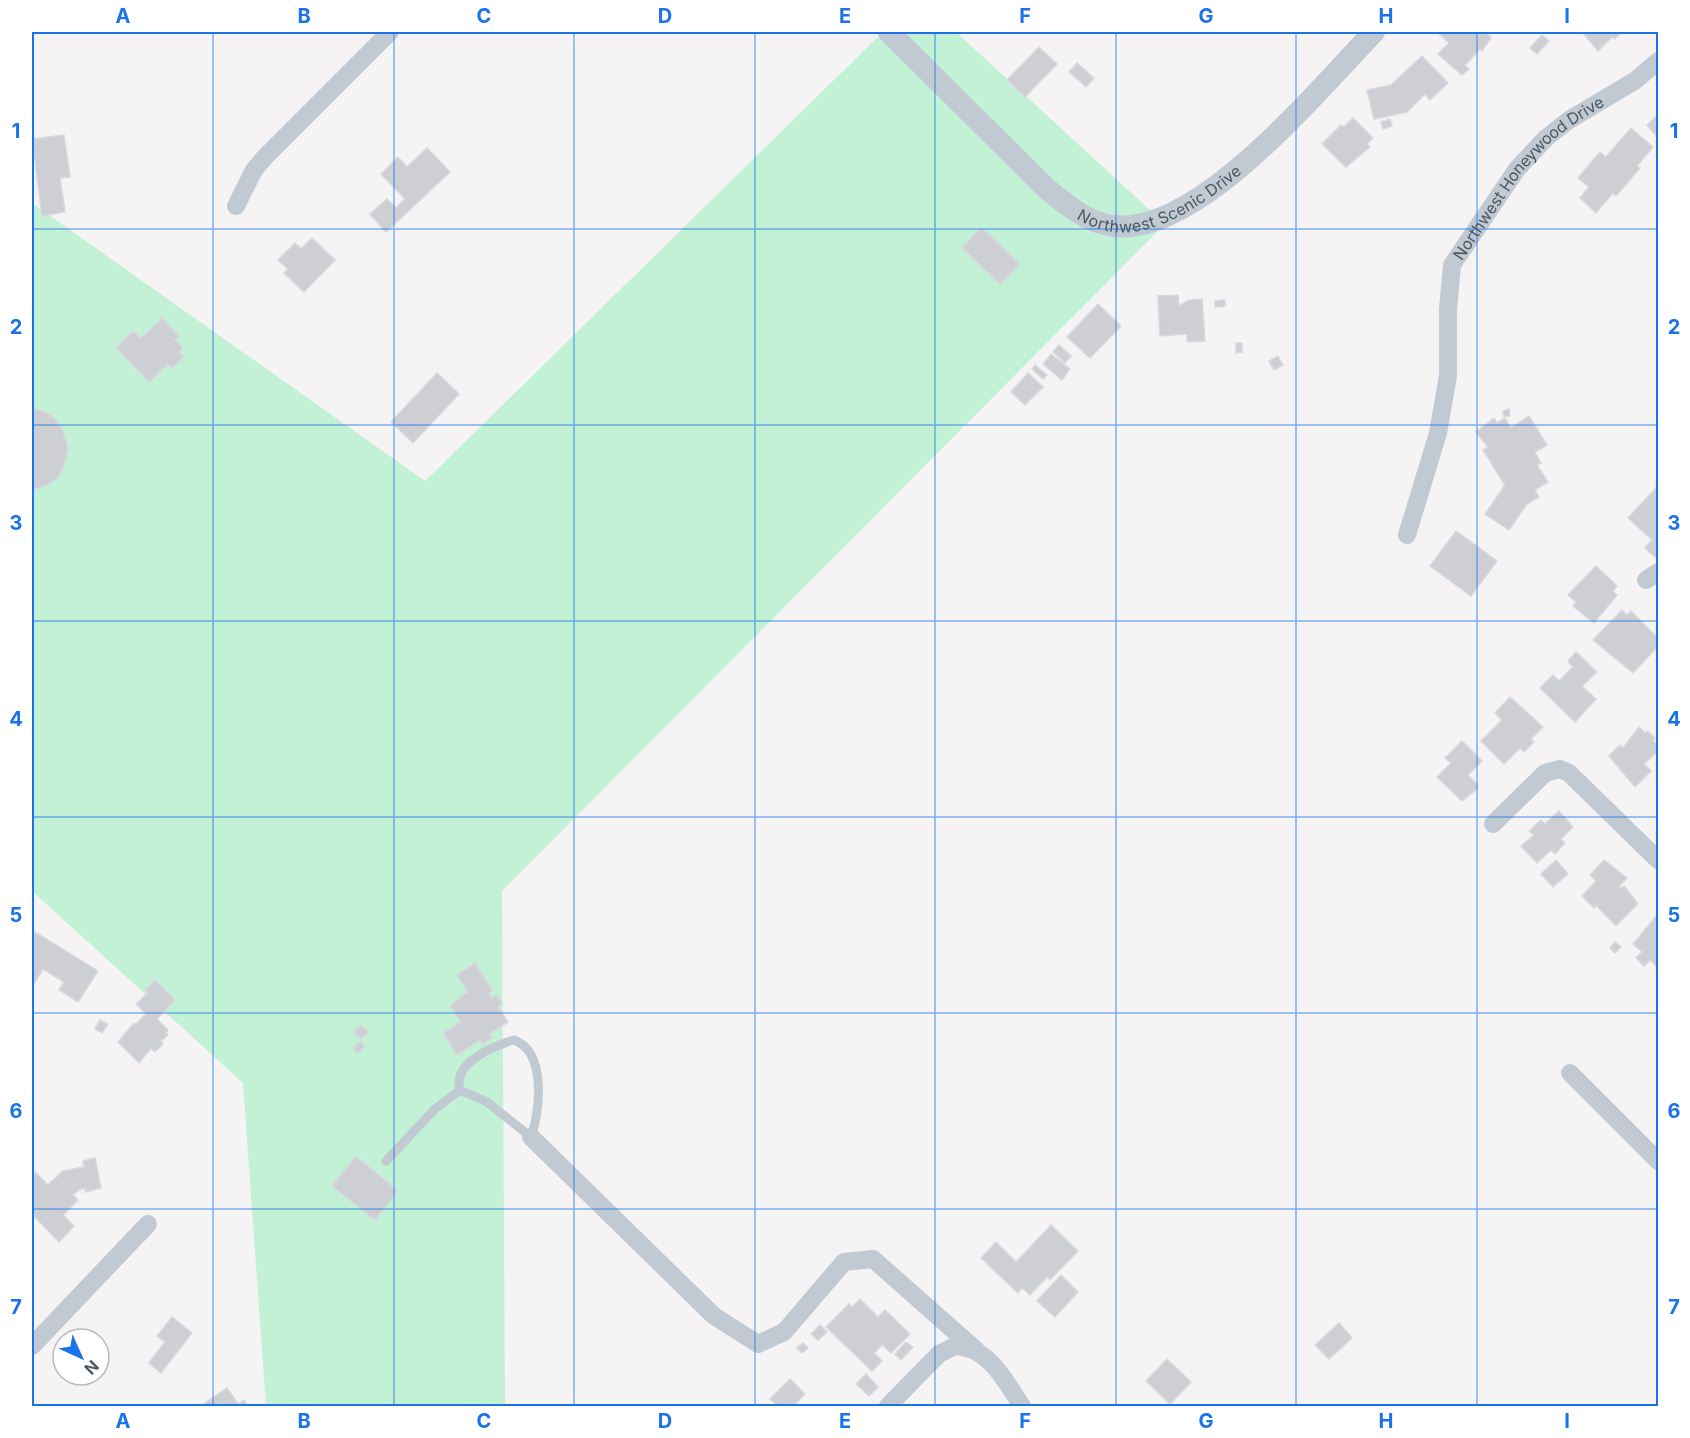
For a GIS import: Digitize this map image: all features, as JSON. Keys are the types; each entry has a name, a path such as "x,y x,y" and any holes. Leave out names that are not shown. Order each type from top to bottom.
{"street":[{"path":"236,206 254,170 265,157 390,32"},
{"name":"Northwest Scenic Drive","path":"889,32 1047,189 1075,211 1104,223 1134,226 1180,210 1232,172 1268,142 1374,32"},
{"name":"Northwest Honeywood Drive","path":"1407,535 1438,433 1448,376 1448,309 1452,265 1516,169 1546,138 1569,120 1636,80 1659,61"},
{"path":"1493,824 1545,773 1555,769 1564,770 1659,860"},
{"path":"1570,1073 1659,1161"},
{"path":"531,1137 714,1316 758,1344 784,1332 844,1262 873,1259 1000,1373 1022,1407"},
{"path":"32,1346 148,1224"},
{"path":"888,1407 948,1347 976,1350"}],"lane":[{"path":"514,1040 520,1042 531,1055 539,1089 537,1120 531,1137 487,1102 460,1090 458,1083 464,1069 491,1046 514,1040"},
{"path":"386,1161 434,1110 460,1090"}],"green space":[{"path":"883,32 956,32 1165,224 502,891 505,1406 266,1406 243,1083 32,891 32,203 425,481"}],"building":[{"path":"1476,32 1479,35 1485,32 1491,38 1482,51 1480,49 1465,65 1469,69 1462,75 1438,54 1449,43 1438,33"},
{"path":"1582,32 1622,32 1615,39 1612,37 1598,51"},
{"path":"1542,35 1549,41 1537,54 1530,48"},
{"path":"1039,47 1057,64 1025,97 1007,80"},
{"path":"1422,56 1448,83 1430,100 1425,94 1407,112 1374,119 1367,90 1391,85"},
{"path":"1077,63 1094,78 1086,87 1069,72"},
{"path":"1658,115 1658,138 1647,125"},
{"path":"1353,118 1373,138 1367,144 1370,147 1346,167 1322,144 1341,125 1344,127"},
{"path":"1390,119 1392,126 1383,129 1381,122"},
{"path":"1631,128 1653,147 1637,166 1640,168 1616,196 1613,193 1596,213 1580,198 1589,187 1578,178 1600,152 1606,157"},
{"path":"64,135 70,177 60,178 65,212 42,216 32,139"},
{"path":"427,148 450,172 386,232 370,214 387,199 396,208 405,199 381,174 398,157 407,167"},
{"path":"981,227 1020,264 1000,284 962,248"},
{"path":"312,238 335,260 304,292 284,273 288,269 278,260 295,243 301,249"},
{"path":"1178,295 1179,306 1189,300 1202,299 1205,341 1187,342 1187,334 1160,336 1158,296"},
{"path":"1225,300 1225,306 1215,307 1215,301"},
{"path":"1098,304 1121,326 1090,358 1067,337"},
{"path":"162,318 179,336 175,340 183,348 179,352 184,357 172,368 168,364 149,382 116,348 133,331 141,338"},
{"path":"1236,343 1242,343 1242,352 1236,353"},
{"path":"1059,345 1071,356 1065,363 1053,352"},
{"path":"1051,354 1070,369 1062,380 1043,364"},
{"path":"1278,356 1283,365 1274,370 1269,361"},
{"path":"1035,365 1047,375 1043,379 1032,369"},
{"path":"437,373 459,394 413,443 391,422"},
{"path":"1028,373 1043,387 1025,405 1011,392"},
{"path":"32,408 47,413 55,419 62,428 68,448 63,469 57,478 48,485 32,490"},
{"path":"1509,409 1510,416 1504,417 1503,411"},
{"path":"1529,416 1547,445 1535,452 1541,463 1537,465 1548,482 1535,490 1539,497 1527,504 1509,530 1485,514 1505,485 1483,450 1488,447 1476,432 1494,418 1497,423 1505,418 1511,428"},
{"path":"1658,486 1658,553 1655,557 1645,548 1652,540 1628,518"},
{"path":"1456,531 1497,561 1471,596 1430,566"},
{"path":"1596,566 1617,586 1613,591 1617,595 1594,623 1573,606 1576,602 1568,595"},
{"path":"1622,610 1627,615 1631,611 1658,638 1658,646 1633,673 1593,640"},
{"path":"1576,652 1597,672 1582,686 1596,699 1575,722 1540,688 1553,675 1559,681 1573,667 1568,661"},
{"path":"1510,697 1543,727 1531,739 1534,742 1524,752 1520,748 1504,764 1481,741 1502,720 1495,713"},
{"path":"1639,727 1645,733 1648,731 1655,738 1653,741 1657,744 1658,742 1658,751 1644,764 1651,771 1635,787 1609,756 1620,745 1623,748"},
{"path":"1462,741 1482,761 1468,775 1478,785 1477,789 1462,801 1437,777 1451,763 1445,758"},
{"path":"1559,811 1573,827 1561,839 1565,843 1555,854 1551,850 1537,863 1521,846 1534,835 1529,831 1541,820 1545,824"},
{"path":"1556,860 1568,874 1553,887 1541,874"},
{"path":"1604,860 1627,878 1619,886 1621,888 1624,886 1638,904 1616,926 1596,905 1594,908 1582,896 1596,881 1590,875"},
{"path":"1658,914 1658,968 1650,960 1644,966 1636,958 1642,952 1633,944"},
{"path":"35,932 98,971 78,1002 59,990 64,982 43,969 32,987 32,937"},
{"path":"1615,942 1621,947 1615,953 1610,948"},
{"path":"475,963 493,991 489,993 492,998 497,995 502,1004 498,1007 508,1022 489,1034 492,1038 483,1044 480,1040 457,1055 443,1033 461,1022 450,1006 467,992 469,994 457,975"},
{"path":"155,980 175,1000 157,1019 168,1030 166,1033 168,1035 161,1041 163,1044 155,1052 151,1048 139,1063 118,1042 134,1023 136,1024 146,1014 136,1004 148,993 145,990"},
{"path":"100,1020 108,1024 102,1033 95,1029"},
{"path":"361,1025 368,1032 361,1039 354,1032"},
{"path":"360,1042 365,1046 358,1053 353,1048"},
{"path":"356,1156 398,1191 375,1220 332,1186"},
{"path":"95,1158 101,1188 85,1192 85,1188 73,1195 78,1200 63,1215 74,1226 59,1242 32,1214 32,1176 35,1172 48,1185 63,1171 84,1167 83,1161"},
{"path":"1051,1225 1078,1251 1050,1280 1047,1277 1030,1295 1022,1288 1018,1293 981,1258 996,1242 1016,1262"},
{"path":"1061,1275 1078,1292 1055,1317 1037,1301"},
{"path":"860,1299 878,1317 885,1310 910,1334 891,1353 882,1345 874,1353 882,1361 872,1371 826,1327 849,1304 852,1307"},
{"path":"172,1317 192,1333 161,1373 149,1363 165,1342 157,1336"},
{"path":"1339,1323 1352,1338 1329,1359 1315,1345"},
{"path":"820,1325 827,1332 818,1340 811,1334"},
{"path":"906,1342 913,1347 901,1360 895,1354"},
{"path":"803,1343 808,1348 802,1353 797,1348"},
{"path":"1167,1359 1191,1382 1170,1404 1146,1381"},
{"path":"866,1374 878,1387 869,1396 856,1384"},
{"path":"790,1379 805,1394 793,1406 778,1406 770,1399"},
{"path":"227,1388 238,1404 244,1400 248,1406 201,1406"}]}
